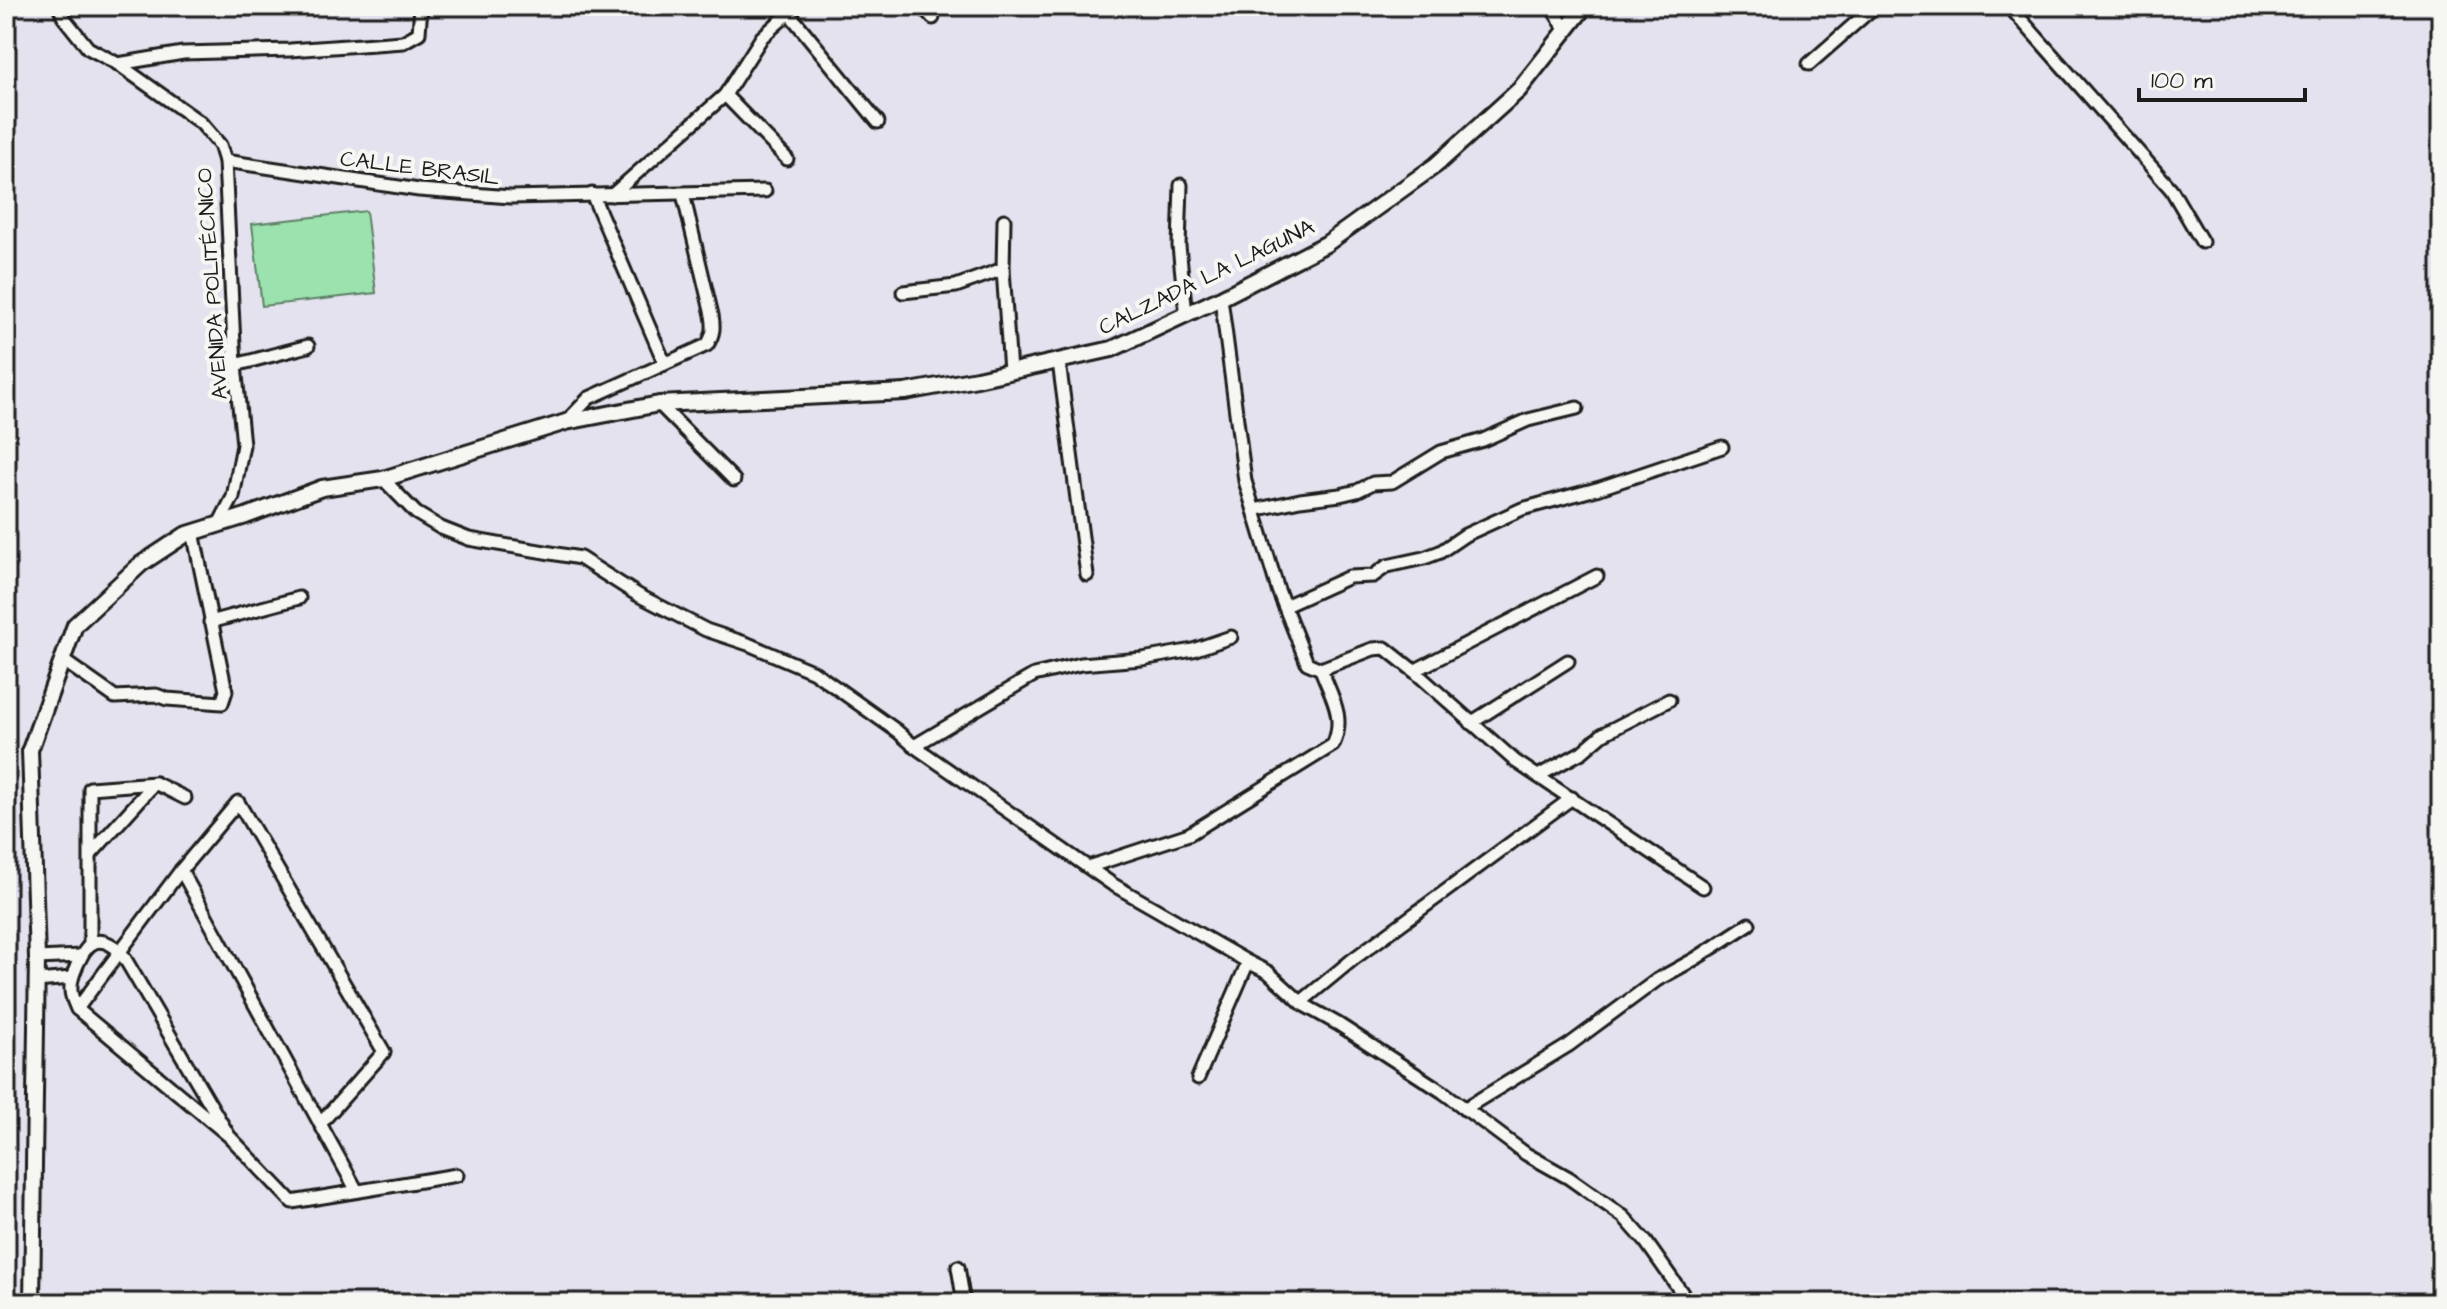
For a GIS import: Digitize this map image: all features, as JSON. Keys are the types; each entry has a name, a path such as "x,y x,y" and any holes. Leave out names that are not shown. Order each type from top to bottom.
{"street":[{"name":"AVENIDA POLITÉCNICO","path":"59,6 64,18 88,48 118,64 201,123 220,145 225,161 235,365 243,445 233,497 219,524"},
{"path":"118,64 183,53 403,42 419,33 421,6"},
{"path":"922,6 933,18"},
{"path":"1551,6 1566,30"},
{"name":"CALZADA LA LAGUNA","path":"32,1303 37,958 30,750 75,625 141,564 193,532 322,488 383,479 566,422 659,404 905,392 1112,349 1326,244 1436,165 1519,90 1585,6"},
{"path":"1809,64 1875,6"},
{"path":"2009,6 2171,189 2202,242"},
{"path":"611,196 725,95 762,37 792,9 878,122"},
{"path":"725,95 787,159"},
{"name":"CALLE BRASIL","path":"225,161 434,191 511,197 765,191"},
{"path":"1181,185 1179,237 1186,314"},
{"path":"592,194 665,364"},
{"path":"566,422 589,398 707,345 714,330 683,194"},
{"path":"1004,220 1003,269 1010,372"},
{"path":"903,292 956,286 1003,269"},
{"path":"1221,298 1245,481 1278,590 1307,663 1321,669 1373,649 1385,648 1515,761 1703,887"},
{"path":"235,365 308,346"},
{"path":"1059,362 1087,575"},
{"path":"659,404 734,480"},
{"path":"1254,510 1340,495 1373,483 1392,482 1441,452 1483,440 1528,420 1577,408"},
{"path":"1285,606 1349,577 1373,576 1387,566 1440,552 1465,535 1522,509 1600,488 1722,447"},
{"path":"383,479 416,513 441,528 469,539 580,558 638,595 706,630 814,672 1112,884 1268,972 1301,1002 1443,1092 1526,1154 1569,1178 1624,1217 1646,1242 1689,1303"},
{"path":"61,659 115,697 156,695 177,700 222,703 226,691 193,532"},
{"path":"1414,671 1597,576"},
{"path":"210,622 299,598"},
{"path":"914,746 1034,675 1081,664 1142,659 1193,650 1231,637"},
{"path":"1471,723 1568,661"},
{"path":"1088,867 1189,834 1333,745 1340,729 1339,721 1321,669"},
{"path":"1538,776 1582,752 1603,734 1669,700"},
{"path":"90,944 90,788 155,783 185,798"},
{"path":"91,854 155,783"},
{"path":"1301,1002 1352,960 1572,798"},
{"path":"77,1009 181,870 238,802 384,1052 320,1124"},
{"path":"181,870 357,1191"},
{"path":"1464,1109 1569,1045 1657,980 1749,924"},
{"path":"229,1136 121,952 111,943 96,941 90,944 72,978 72,996 77,1009 229,1136 292,1202 457,1175"},
{"path":"37,958 81,956"},
{"path":"1198,1078 1248,962"},
{"path":"36,981 72,978"},
{"path":"958,1267 964,1303"},
{"path":"674,1303 689,1301"}],"green space":[{"path":"366,211 376,293 262,306 252,224"}]}
